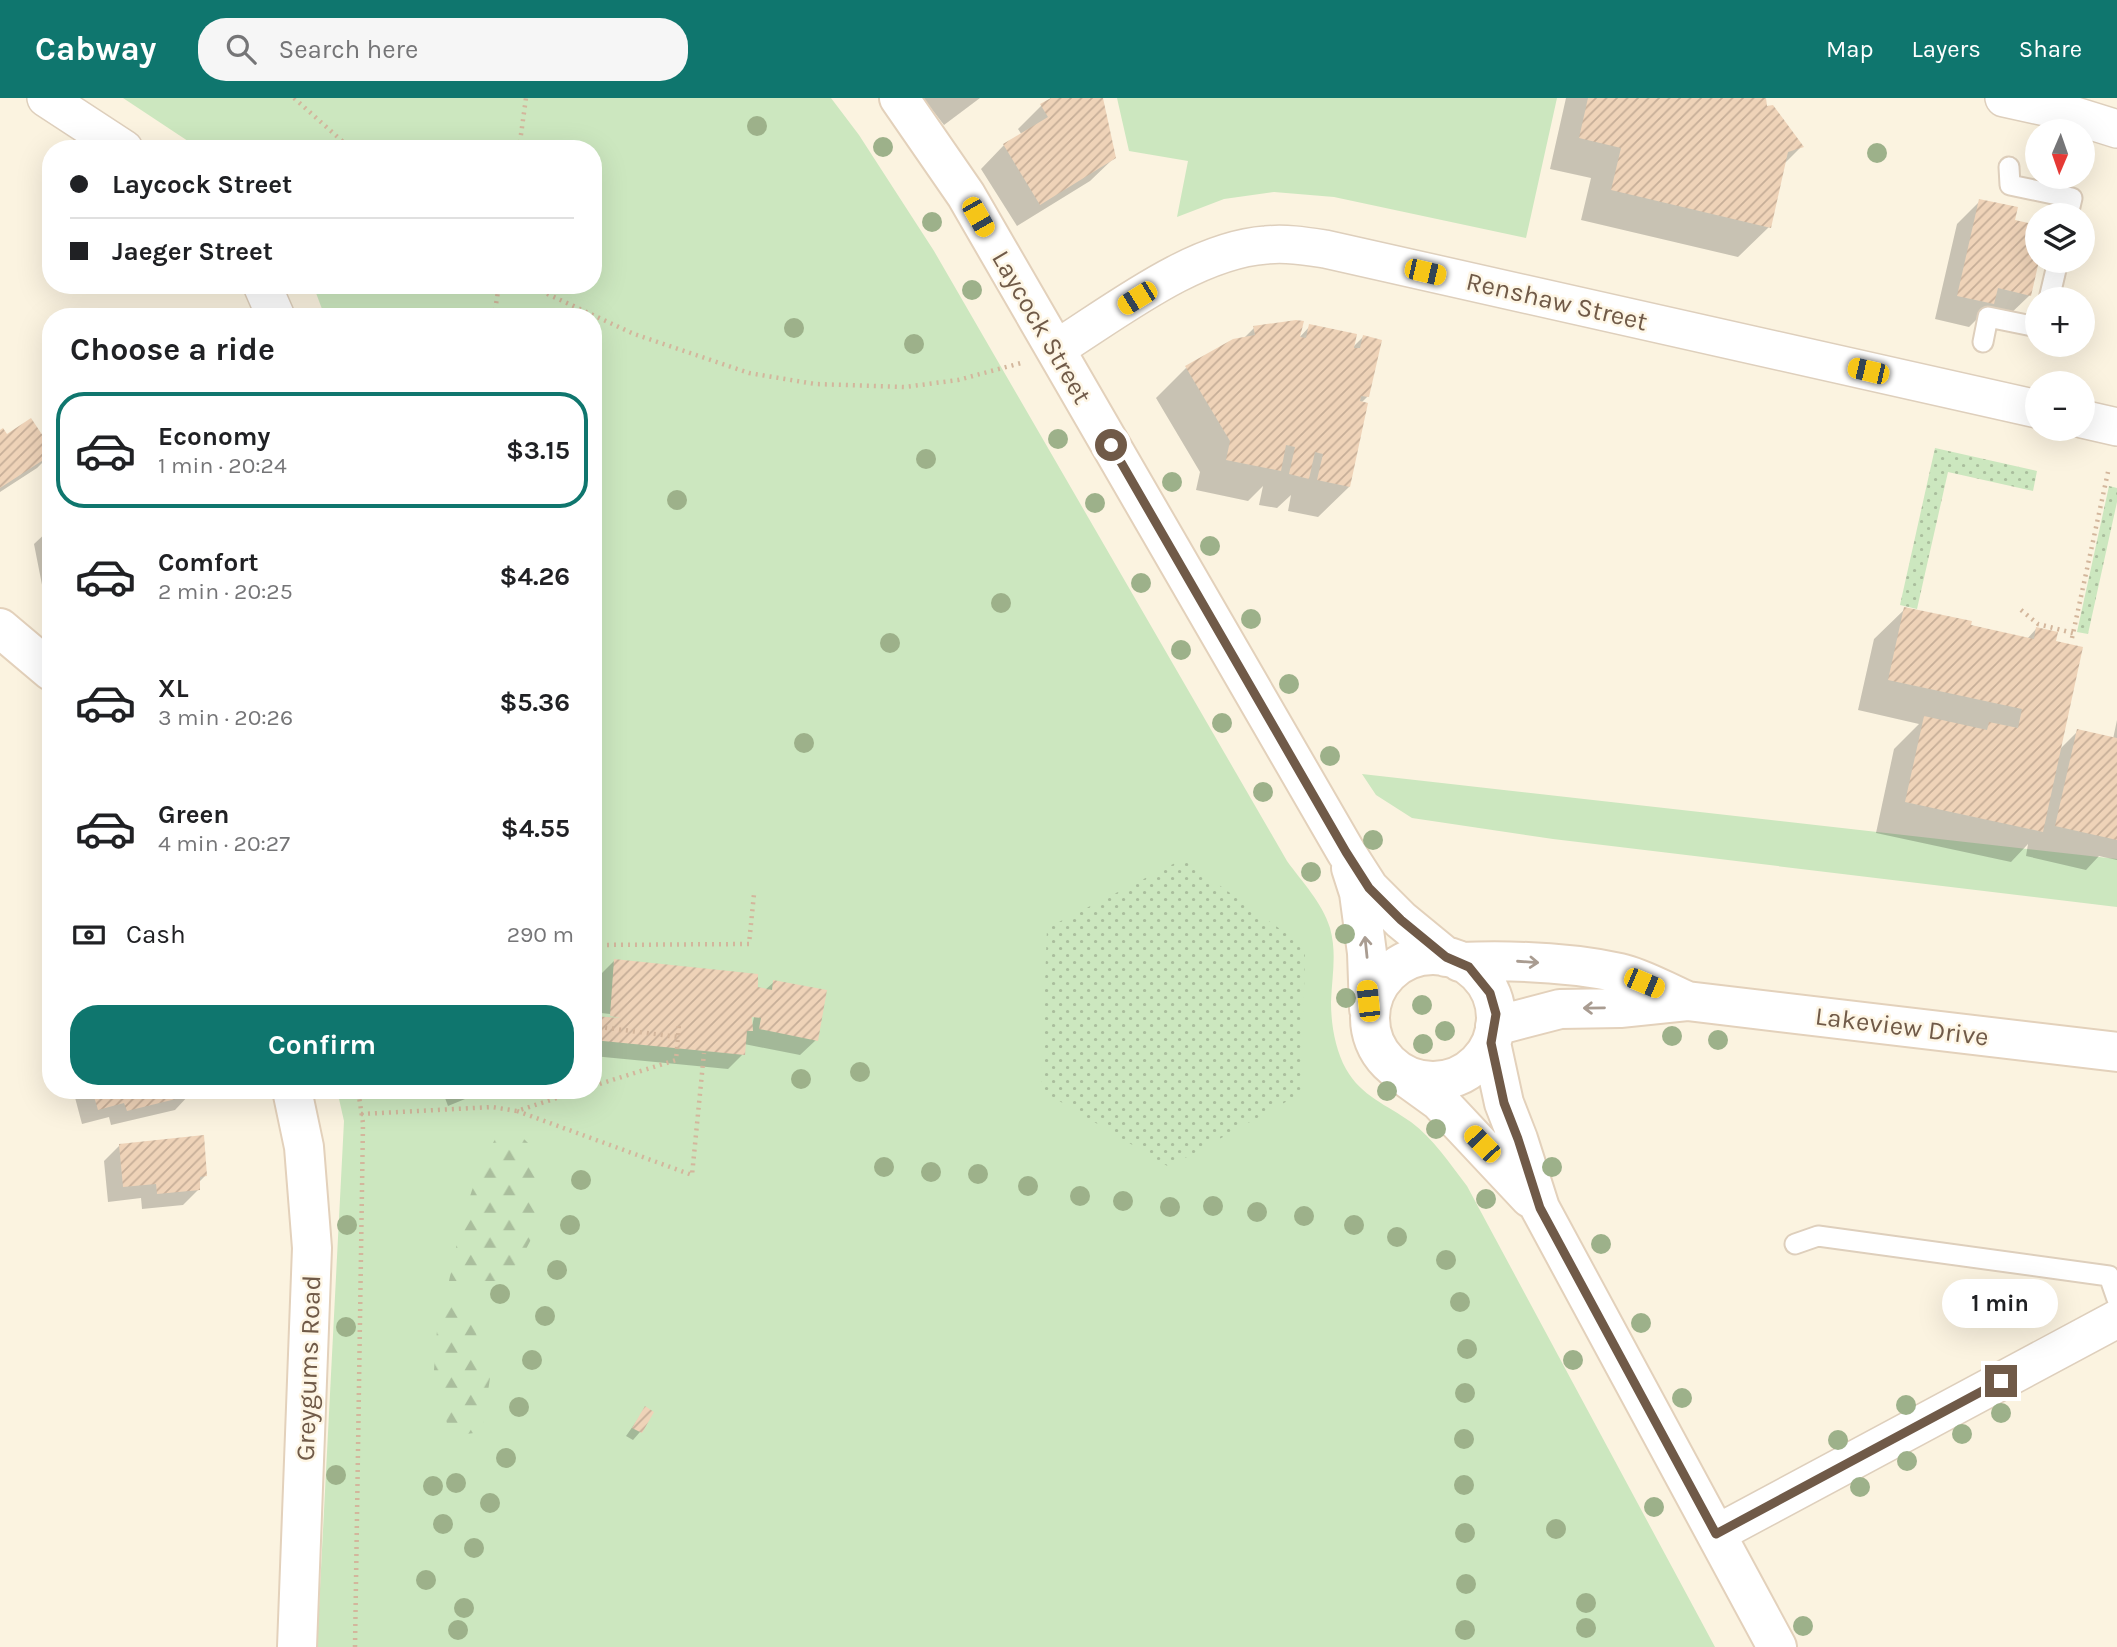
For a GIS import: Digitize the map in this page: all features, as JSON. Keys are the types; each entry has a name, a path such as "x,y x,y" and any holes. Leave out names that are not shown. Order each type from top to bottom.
{"street":[{"path":"46,98 110,140"},
{"name":"Laycock Street","path":"899,98 966,195 1369,888 1401,920 1453,960"},
{"path":"2004,98 2050,108 2117,130"},
{"name":"Renshaw Street","path":"1056,349 1137,298 1212,258 1263,245 1290,244 1325,249 2025,406"},
{"path":"2095,422 2117,427"},
{"path":"0,628 42,663"},
{"name":"Laycock Street","path":"1346,852 1359,893 1362,913 1370,1016"},
{"path":"1540,1208 1439,1101 1399,1071 1377,1047 1370,1026 1371,1006 1378,987 1398,966 1426,956 1453,960 1477,975 1490,993 1494,1003 1493,1034 1504,1103 1540,1208 1777,1647"},
{"name":"Lakeview Drive","path":"1453,960 1566,965 1623,974 1687,1001"},
{"name":"Lakeview Drive","path":"1493,1034 1560,1009 1620,1008 1687,1001 2117,1052"},
{"path":"1399,1071 1430,1081 1451,1078 1471,1068 1486,1052 1493,1034"},
{"name":"Greygums Road","path":"294,1099 304,1147 312,1248 297,1647"},
{"path":"1716,1534 2117,1319"}],"lane":[{"path":"2009,167 2010,185 2072,198 2071,203"},
{"path":"1983,342 1988,317 2025,325"},
{"path":"1795,1244 1818,1236 2109,1276 2117,1299"}],"path":[{"path":"294,98 341,140"},
{"path":"520,140 526,98"},
{"path":"547,294 578,308"},
{"path":"602,319 634,334 749,373 815,384 905,387 958,380 1013,367 1056,349"},
{"path":"2021,610 2038,624 2072,636 2108,472"},
{"path":"602,945 749,944 754,894"},
{"path":"602,1083 676,1060 679,1024"},
{"path":"602,1027 678,1037"},
{"path":"361,1114 492,1107 517,1111 692,1175 704,1053"},
{"path":"355,1647 359,1099"},
{"path":"517,1111 554,1099"}],"green space":[{"path":"123,98 831,98 859,135 934,251 1287,861 1322,910 1330,928 1333,946 1333,1028 1336,1045 1346,1069 1367,1093 1427,1136 1467,1186 1715,1647 317,1647 344,1121 339,1099 602,1099 602,308 322,308 316,294 602,294 602,140 186,140"},
{"path":"1117,98 1557,98 1526,238 1334,197 1274,192 1224,199 1177,217 1188,161 1129,151"},
{"path":"1935,448 2037,471 2033,491 1948,472 1917,609 1900,605"},
{"path":"2109,486 2117,488 2117,502 2088,634 2077,632"},
{"path":"1362,774 2117,859 2117,907 1553,839 1412,818 1376,795"},
{"path":"1183,859 1305,947 1302,1093 1169,1167 1041,1090 1047,928"},
{"path":"500,1131 520,1135 539,1154 540,1222 524,1253 504,1281 449,1281 462,1222 474,1185"},
{"path":"466,1301 490,1378 482,1432 450,1436 434,1370 439,1303"}],"building":[{"path":"1051,98 1103,98 1116,158 1040,205 1003,144 1048,117 1040,104"},
{"path":"1588,98 1766,98 1767,106 1773,105 1804,147 1788,152 1771,228 1611,190 1621,148 1579,138"},
{"path":"1979,199 2018,207 2015,220 2025,222 2025,273 2036,273 2033,287 2025,287 2025,295 1998,288 1994,304 1957,296"},
{"path":"1304,321 1300,337 1306,338 1309,324 1357,334 1354,348 1360,348 1363,335 1382,340 1369,397 1361,396 1360,401 1368,403 1350,487 1317,480 1323,454 1315,452 1309,479 1289,474 1295,447 1286,445 1281,471 1226,460 1230,441 1185,366 1233,339 1255,335 1253,326"},
{"path":"31,418 42,434 42,461 0,488 0,430 3,428 7,434"},
{"path":"1904,607 1972,621 1971,625 2034,639 2036,627 2058,632 2056,641 2083,647 2043,832 1905,802 1924,716 1987,730 1989,722 2018,728 2022,709 1888,680"},
{"path":"2077,729 2117,738 2117,840 2055,826"},
{"path":"614,959 758,974 758,987 772,990 773,980 827,990 818,1041 759,1029 761,1018 752,1017 753,1031 747,1031 745,1055 602,1041 602,1017 621,1018 610,1016"},
{"path":"95,1099 176,1099 127,1111 124,1103 98,1110"},
{"path":"204,1135 207,1176 200,1177 200,1190 157,1194 156,1184 123,1187 119,1144"},
{"path":"645,1406 654,1412 642,1433 632,1428"}],"route":[{"path":"1111,445 1369,888 1401,920 1446,957 1469,967 1485,983 1496,1014 1491,1043 1504,1103 1540,1208 1716,1534 2001,1381"}]}
